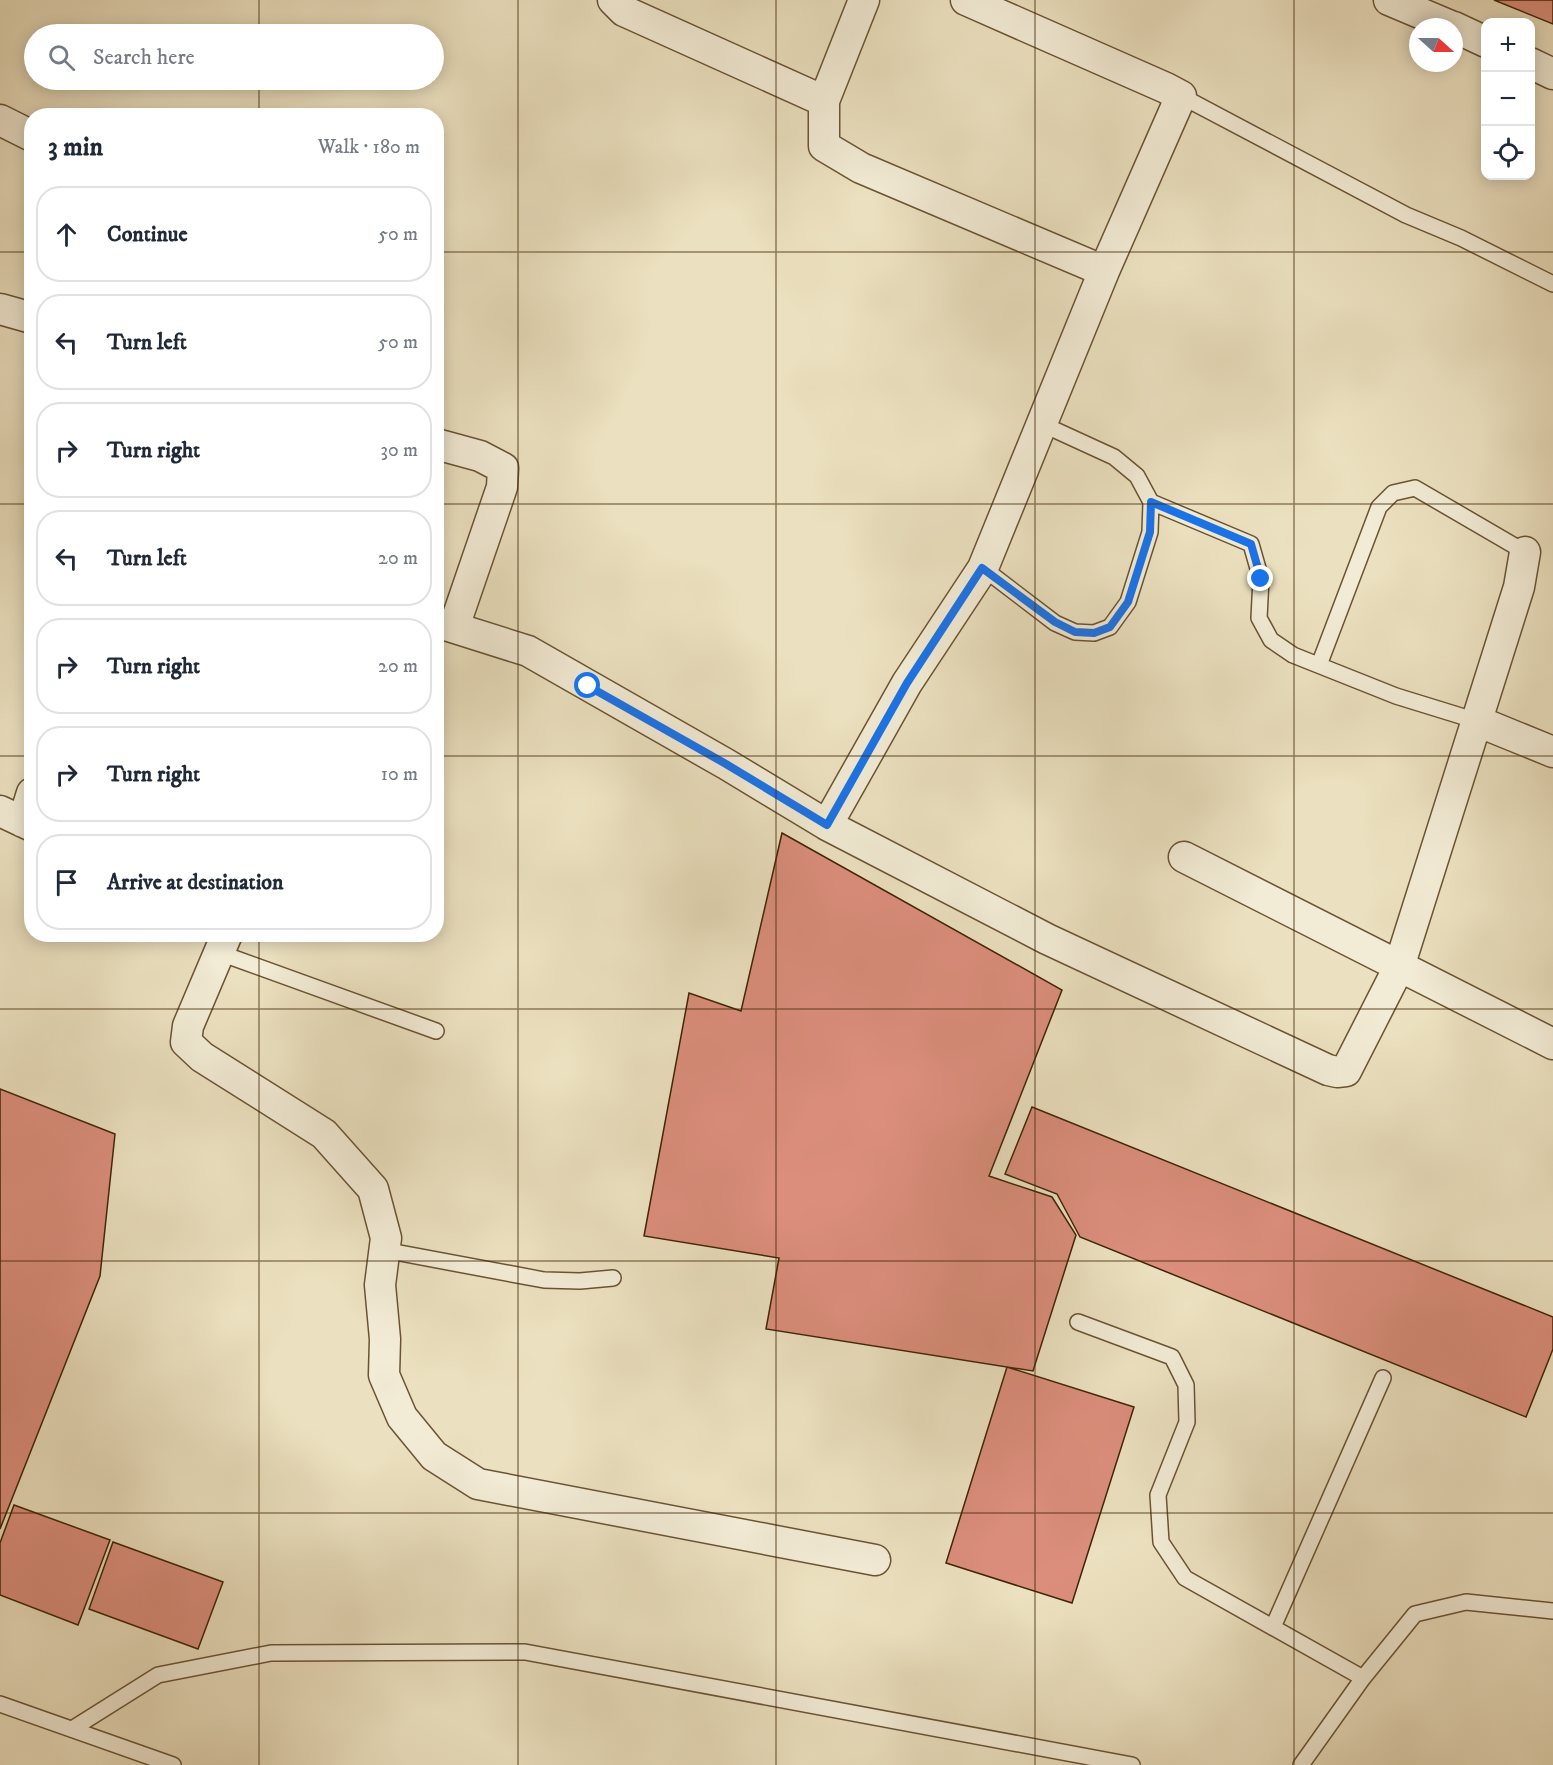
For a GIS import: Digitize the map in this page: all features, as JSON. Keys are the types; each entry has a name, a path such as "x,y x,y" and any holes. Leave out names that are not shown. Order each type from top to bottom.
{"street":[{"path":"613,0 624,11 824,101"},
{"path":"864,0 824,101 824,146 861,168 1104,271"},
{"path":"827,825 907,683 982,568 1104,271 1181,96 1010,14 966,0"},
{"path":"1389,0 1432,18"},
{"path":"1463,31 1481,40"},
{"path":"1535,65 1553,74"},
{"path":"0,120 24,132"},
{"path":"0,309 24,316"},
{"path":"444,446 480,456 503,468 502,487 445,624 528,651 726,764 827,825 1047,939 1317,1065 1337,1072 1346,1071 1399,967 1519,587 1525,552"},
{"path":"1476,721 1553,752"},
{"path":"1184,857 1553,1044"},
{"path":"224,944 188,1026 186,1042 202,1057 324,1134 373,1189 386,1238 380,1285 385,1339 384,1375 402,1417 434,1456 478,1484 876,1560"}],"lane":[{"path":"1181,96 1406,214 1461,238 1553,284"},
{"path":"982,568 1055,622 1075,632 1094,633 1110,627 1128,602 1150,532 1151,502 1137,476 1114,457 1042,424"},
{"path":"1319,665 1379,507 1393,493 1415,488 1525,552"},
{"path":"1151,502 1251,544 1261,579 1259,618 1271,640 1293,654 1396,696 1476,721"},
{"path":"224,944 436,1031"},
{"path":"384,1250 544,1280 580,1281 613,1278"},
{"path":"1078,1322 1172,1357 1186,1384 1187,1422 1158,1496 1161,1542 1185,1578 1363,1678"},
{"path":"1273,1627 1383,1378"},
{"path":"1301,1765 1363,1678 1415,1614 1466,1602 1553,1611"},
{"path":"72,1729 158,1676 271,1653 525,1652 1132,1765"},
{"path":"0,1704 173,1765"}],"building":[{"path":"1494,0 1553,0 1553,24"},
{"path":"782,833 1062,990 989,1176 1052,1197 1076,1235 1033,1371 766,1329 779,1258 644,1236 689,993 741,1011"},
{"path":"0,1089 115,1134 100,1276 0,1529"},
{"path":"1032,1107 1553,1317 1553,1349 1526,1417 1080,1237 1057,1194 1005,1174"},
{"path":"1007,1367 1134,1407 1072,1603 946,1563"},
{"path":"14,1505 110,1540 78,1625 0,1595 0,1543"},
{"path":"113,1542 223,1582 198,1649 89,1609"}],"route":[{"path":"588,686 726,764 827,825 907,683 982,568 1055,622 1075,632 1094,633 1110,627 1128,602 1150,532 1151,502 1251,544 1261,579"}]}
